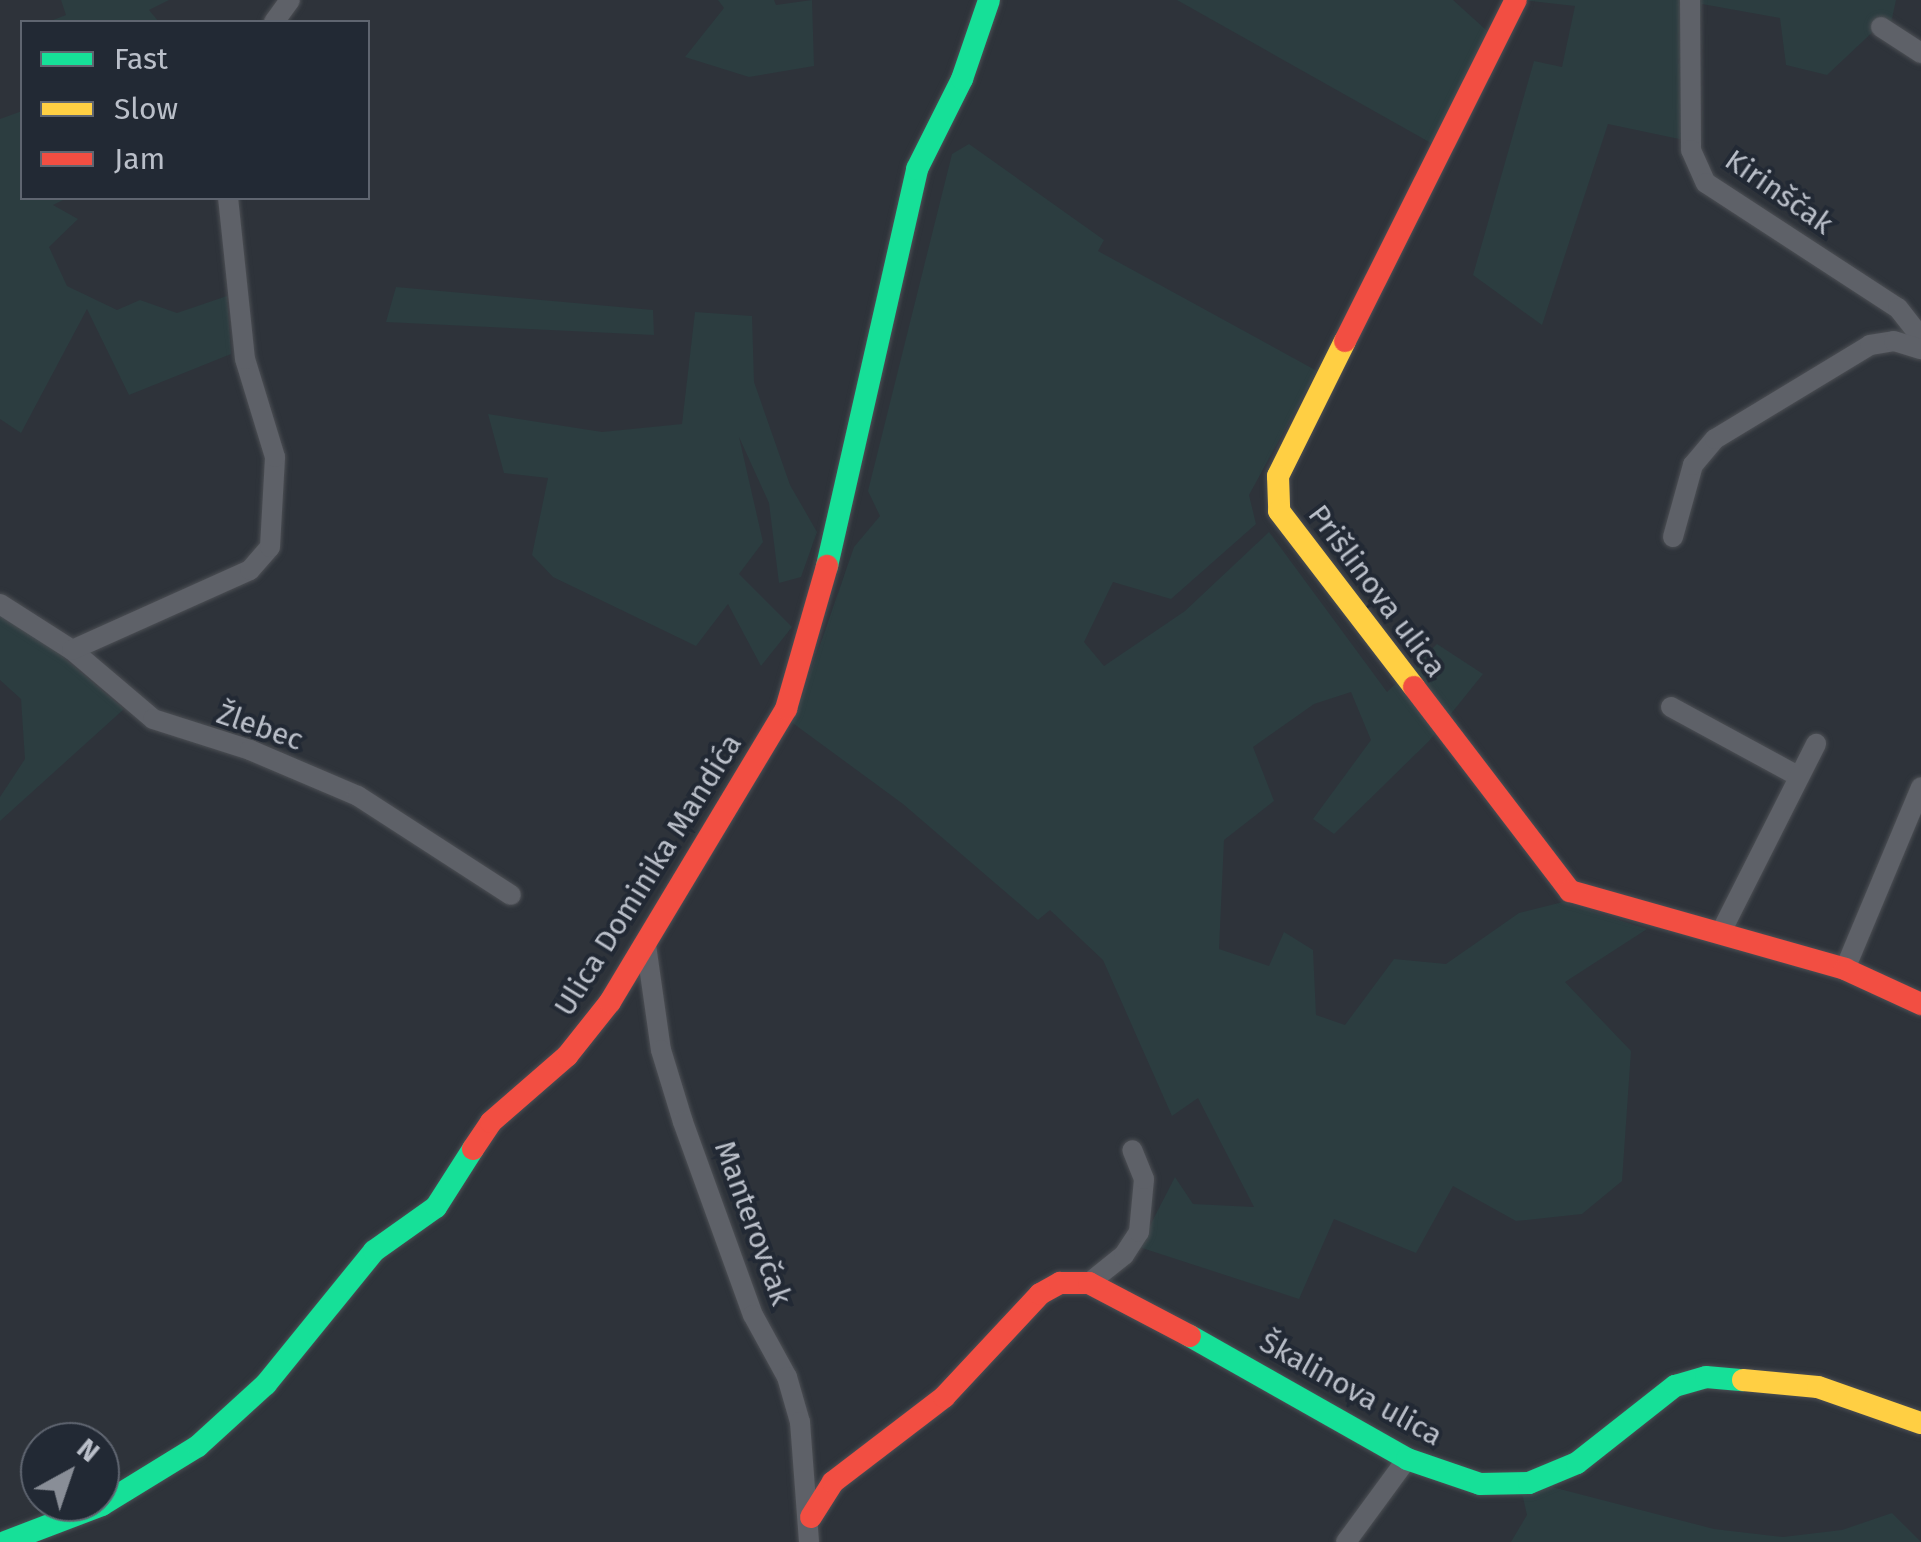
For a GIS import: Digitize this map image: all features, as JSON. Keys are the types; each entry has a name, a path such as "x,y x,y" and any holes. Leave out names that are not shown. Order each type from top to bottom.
{"street":[{"name":"Ulica Dominika Mandića","path":"5,1542 102,1505 198,1446 266,1384 374,1251 436,1207 490,1122 567,1056 646,945 786,709 812,632 917,169 962,78 989,0"},
{"name":"Prišlinova ulica","path":"1516,0 1278,476 1274,496 1558,879 1584,898 1720,932 1844,970 1921,1004"},
{"name":"Kirinščak","path":"1690,0 1692,150 1706,183 1898,308 1919,328"},
{"path":"1881,28 1921,53"},
{"path":"72,650 250,570 270,547 275,456 245,359 228,200"},
{"path":"1673,537 1693,465 1715,439 1870,345 1894,341 1921,349"},
{"name":"Žlebec","path":"0,604 72,650 153,719 250,750 358,796 511,895"},
{"path":"1670,707 1798,776"},
{"path":"1720,932 1816,744"},
{"path":"1844,970 1921,787"},
{"name":"Manterovčak","path":"646,945 662,1050 683,1122 753,1315 788,1377 811,1517 808,1542"},
{"path":"811,1517 833,1482 944,1397 1040,1294 1060,1283 1089,1283 1124,1255 1139,1232 1144,1179 1132,1150"},
{"name":"Škalinova ulica","path":"1089,1283 1318,1403 1407,1459 1480,1484 1528,1483 1577,1463 1675,1386 1706,1377 1818,1387 1921,1423"},
{"path":"1346,1542 1407,1459"}],"shaded area":[{"path":"61,0 169,0 149,10 157,20 53,20 66,15"},
{"path":"718,0 774,0 776,5 812,0 814,66 749,77 685,57 724,8"},
{"path":"1177,0 1453,0 1495,38 1438,147"},
{"path":"1522,0 1896,0 1891,23 1879,26 1827,75 1786,65 1780,18 1702,4 1684,140 1608,124 1542,325 1473,275 1534,61 1562,67 1575,6"},
{"path":"20,112 20,200 63,200 53,205 78,219 49,247 67,286 117,310 140,300 177,313 227,296 231,354 129,395 87,309 21,433 0,419 0,119"},
{"path":"969,144 1104,240 1098,251 1317,371 1249,495 1256,524 1171,599 1113,582 1084,642 1104,666 1185,611 1269,532 1387,692 1437,644 1483,674 1429,741 1334,834 1313,819 1371,740 1351,692 1314,704 1253,747 1274,801 1224,840 1219,949 1269,966 1284,932 1313,950 1316,1015 1345,1025 1394,959 1446,964 1519,913 1563,902 1647,929 1565,982 1631,1051 1622,1181 1582,1214 1516,1221 1453,1186 1416,1253 1334,1219 1299,1299 1139,1247 1175,1177 1193,1204 1254,1207 1198,1098 1172,1116 1103,960 1050,910 1038,920 903,804 779,713 802,697 854,547 880,516 868,491 952,154"},
{"path":"396,287 653,310 654,335 386,322"},
{"path":"695,312 752,316 754,382 790,485 817,532 801,577 779,583 769,503 739,437 763,542 739,574 792,627 761,666 728,604 696,646 553,577 532,555 548,478 504,473 488,414 602,432 682,424"},
{"path":"0,615 43,640 124,709 0,821 0,797 25,759 21,699 0,680"},
{"path":"1552,1487 1714,1529 1783,1537 1842,1530 1892,1513 1921,1542 1511,1542 1527,1515 1522,1493"}],"traffic: fast":[{"path":"827,566 917,169 962,79 989,0"},
{"path":"5,1542 102,1505 198,1446 266,1384 374,1251 436,1207 473,1149"},
{"path":"1190,1336 1407,1459 1480,1484 1529,1483 1577,1463 1675,1386 1706,1377 1743,1380"}],"traffic: slow":[{"path":"1345,341 1278,476 1279,511 1414,687"},
{"path":"1743,1380 1818,1387 1921,1423"}],"traffic: jam":[{"path":"1345,341 1516,0"},
{"path":"473,1149 491,1122 567,1056 610,1002 786,709 827,566"},
{"path":"1414,687 1570,891 1845,969 1921,1004"},
{"path":"811,1517 833,1482 944,1397 1040,1294 1060,1283 1089,1283 1190,1336"}]}
